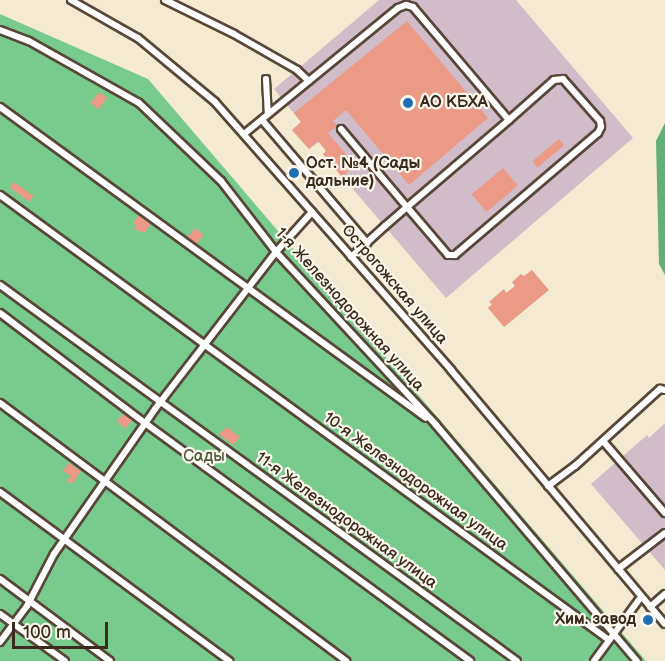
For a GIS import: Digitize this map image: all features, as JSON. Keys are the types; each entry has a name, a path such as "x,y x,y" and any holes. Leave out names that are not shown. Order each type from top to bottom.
{"street":[{"name":"Острогожская улица","path":"71,0 138,38 215,102 351,257 665,624"},
{"path":"165,0 252,44 297,70 309,81"},
{"path":"244,134 398,8 406,5 413,7 509,120"},
{"name":"1-я Железнодорожная улица","path":"0,30 29,41 139,103 221,181 276,252 436,425 611,638 637,661"},
{"path":"341,129 407,207 448,255 455,255 598,133 601,127 600,121 559,78 407,207 351,257"},
{"path":"266,79 268,114"},
{"path":"0,107 436,425"},
{"path":"262,120 367,243"},
{"name":"10-я Железнодорожная улица","path":"0,195 611,638"},
{"path":"0,642 29,601 64,540 159,403 276,252 312,212"},
{"name":"11-я Железнодорожная улица","path":"0,285 159,403 517,661"},
{"path":"0,313 145,423 470,661"},
{"path":"548,486 603,441 660,389 665,390"},
{"path":"0,403 346,661"},
{"path":"603,441 665,513"},
{"path":"0,492 229,661"},
{"path":"618,570 665,533"},
{"path":"0,579 110,661"},
{"path":"650,607 665,594"},
{"path":"596,660 641,597"},
{"path":"0,614 65,661"}],"shaded area":[{"path":"379,0 516,0 633,138 446,298 323,154 326,151 319,142 309,149 292,130 301,122 274,89"},
{"path":"665,423 665,570 591,484 647,435 649,438"}],"green space":[{"name":"Сады","path":"0,14 148,79 646,661 0,661"},
{"path":"665,123 665,275 659,264 656,141"}],"building":[{"name":"АО КБХА","path":"407,21 488,118 409,185 346,110 333,121 337,126 328,133 355,165 342,177 323,154 326,151 318,141 309,149 292,130 301,122 294,113"},
{"path":"99,92 107,98 99,109 91,103"},
{"path":"559,139 564,145 537,168 532,161"},
{"path":"503,168 518,186 486,212 472,194"},
{"path":"14,182 33,196 29,202 10,188"},
{"path":"139,215 151,224 144,233 134,229 136,225 133,223"},
{"path":"195,228 204,235 196,244 188,237"},
{"path":"532,270 549,290 504,327 488,308 492,304 489,302 504,289 506,293 515,286 512,282 521,274 524,276"},
{"path":"124,413 132,420 125,429 117,421"},
{"path":"227,427 240,437 233,445 219,434"},
{"path":"69,463 81,471 72,484 67,481 71,476 63,471"}],"place":[{"name":"АО КБХА","path":"408,103"},
{"name":"Ост. №4 (Сады дальние)","path":"294,173"},
{"name":"Хим. завод","path":"648,620"}]}
